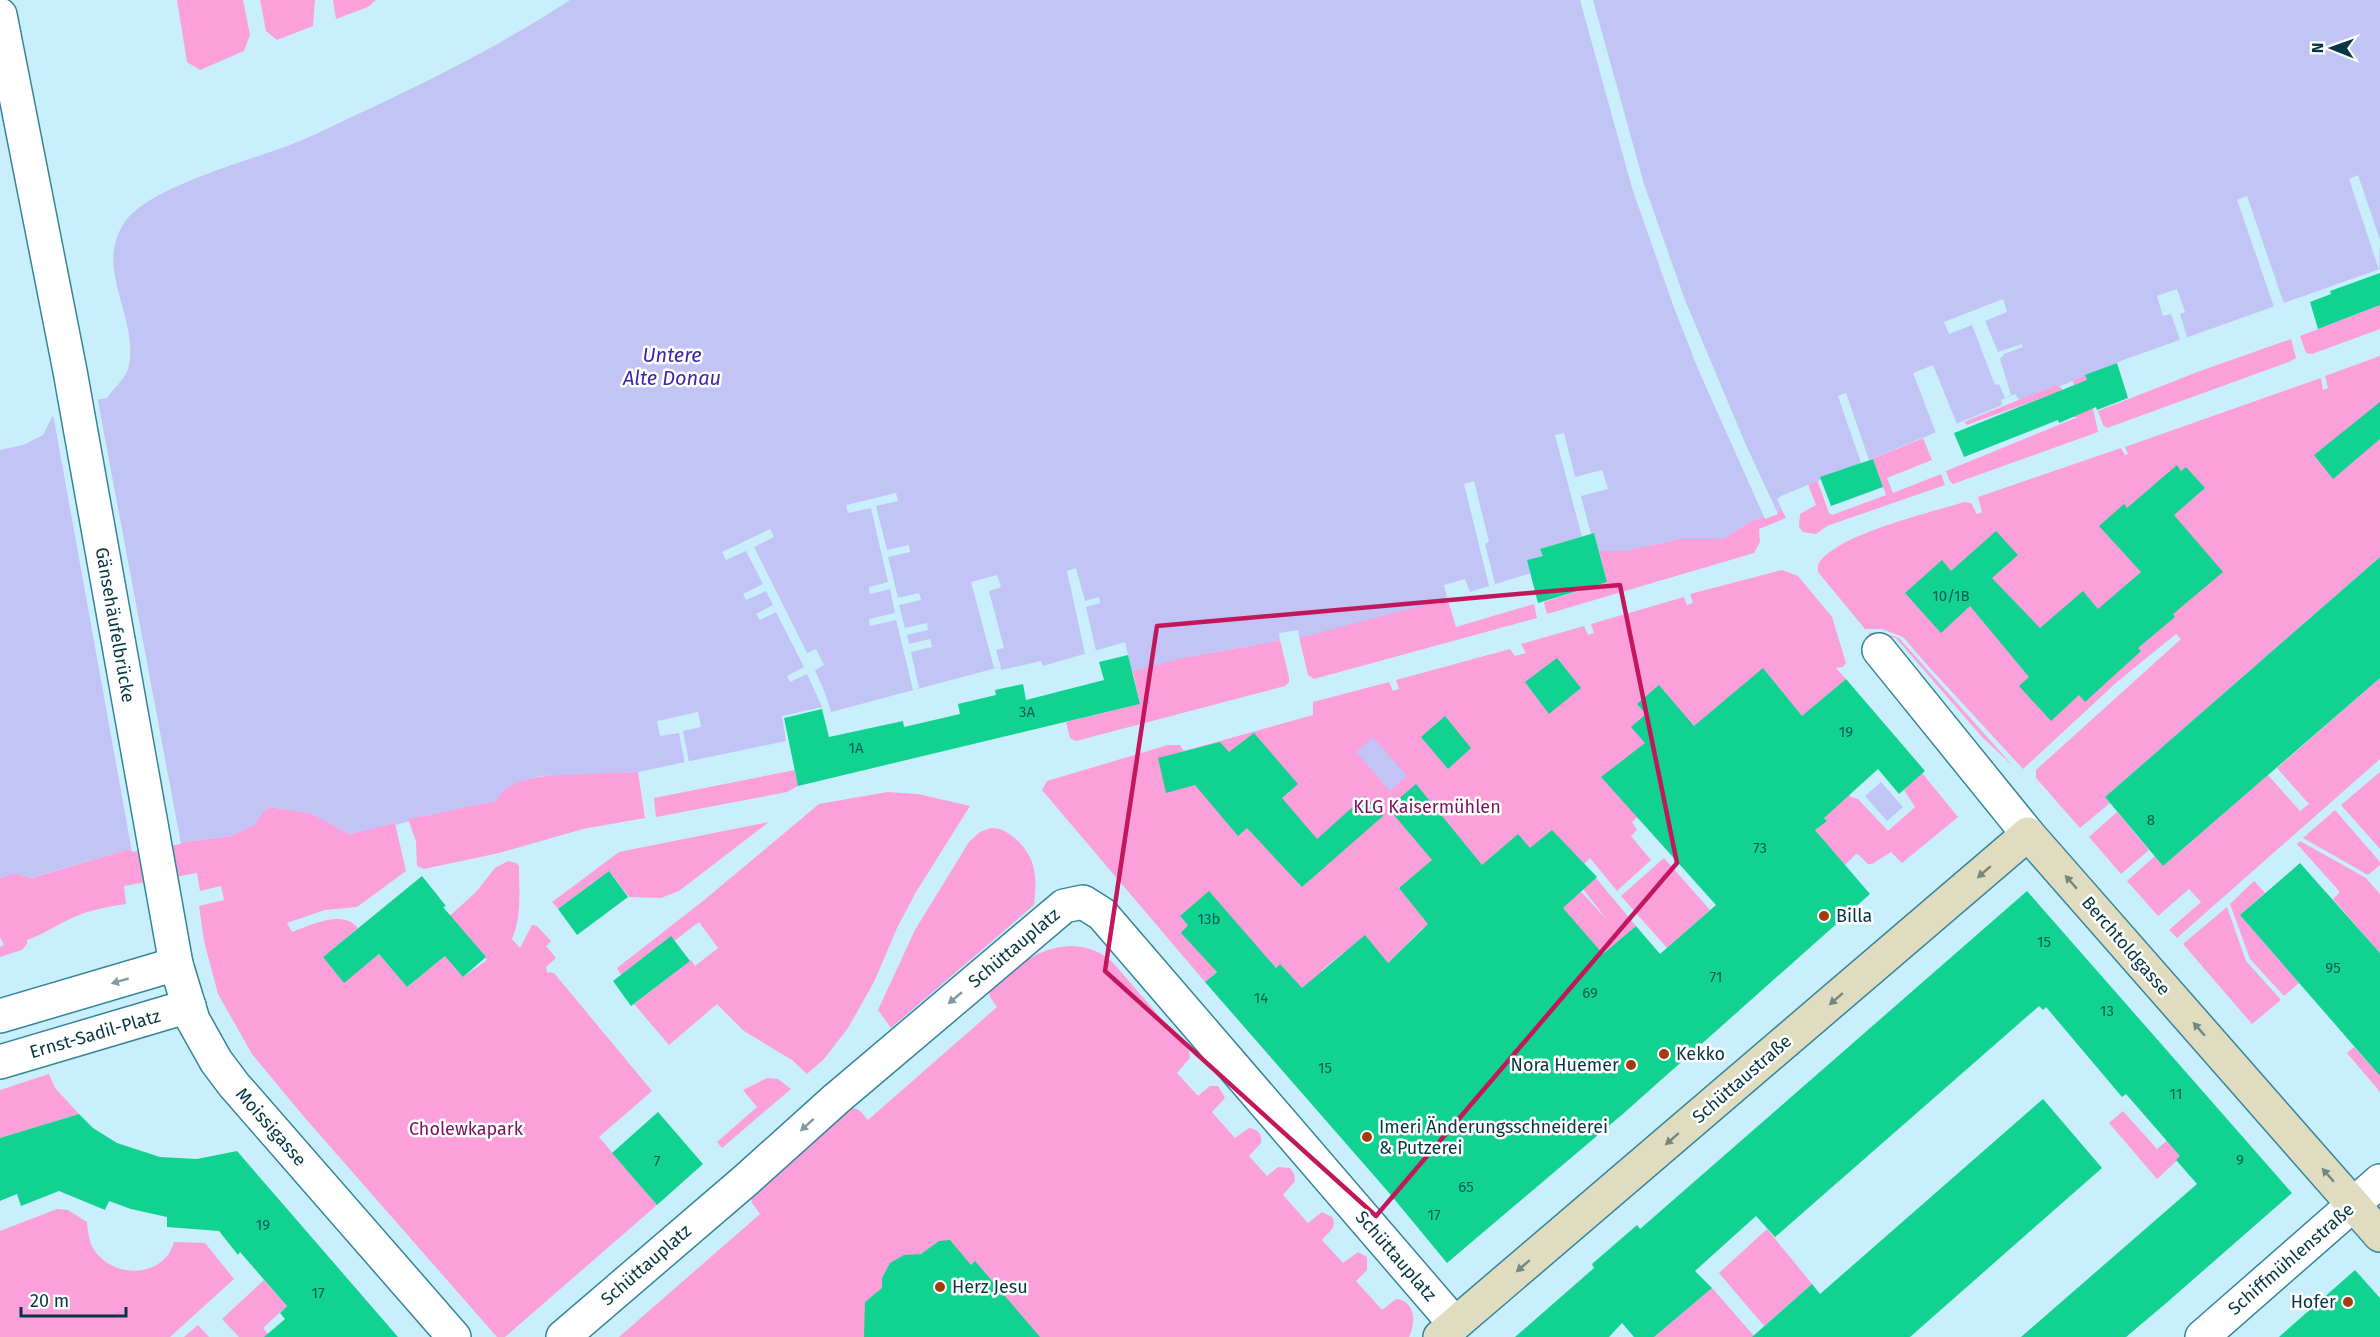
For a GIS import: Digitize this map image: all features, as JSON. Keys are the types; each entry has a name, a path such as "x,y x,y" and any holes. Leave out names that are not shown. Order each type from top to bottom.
{"street":[{"name":"Gänsehäufelbrücke","path":"0,15 70,371 160,879"},
{"name":"Berchtoldgasse","path":"1879,650 2028,834 2380,1235"},
{"name":"Schüttaustraße","path":"1454,1333 2028,834"},
{"name":"Moissigasse","path":"160,879 176,964 193,1020 216,1061 234,1085 453,1337"},
{"name":"Schüttauplatz","path":"563,1337 746,1180 836,1099 1064,906 1083,902 1102,914 1454,1333"},
{"path":"0,1016 176,964"},
{"name":"Ernst-Sadil-Platz","path":"0,1062 189,1006"},
{"name":"Schiffmühlenstraße","path":"2202,1337 2380,1181"}],"highlighted area":[{"path":"1620,585 1677,863 1376,1216 1105,971 1157,626"}],"green space":[{"path":"177,0 243,0 250,35 244,51 200,70 187,62"},
{"path":"260,0 315,0 313,26 277,40 266,31"},
{"path":"333,0 376,0 368,7 336,19"},
{"path":"2380,305 2380,329 2312,354 2306,353 2300,336"},
{"path":"2291,339 2296,358 2289,362 2107,428 2103,425 2098,411 2200,371"},
{"path":"2380,356 2380,557 2105,797 2110,803 2080,828 2036,778 2036,770 2181,639 2176,634 2117,682 2023,769 1903,637 1882,629 1865,629 1818,572 1818,565 1827,554 1842,544 1884,526 1964,502 1971,503 1977,514 1982,512 1978,497 2121,448 2125,455 2128,454 2125,447 2321,378 2323,390 2328,388 2325,376"},
{"path":"2117,363 2086,375 2098,432 1953,484 1949,480 1946,471 2078,417 2072,417 2050,395 1967,425 1964,422 2051,387 2036,364 2063,390 2074,385 2072,380 2068,382 2065,376"},
{"path":"1923,438 1932,460 1887,478 1893,493 1941,474 1945,485 1827,526 1816,534 1803,532 1799,527 1800,514 1816,505 1808,484 1817,480 1829,513 1832,515 1886,495 1873,459 1869,460"},
{"path":"1782,510 1786,518 1759,529 1760,542 1754,553 1547,614 1544,602 1607,582 1599,551 1624,551 1679,539 1723,539 1751,521"},
{"name":"KLG Kaisermühlen","path":"1782,570 1798,576 1832,617 1846,663 1843,667 1836,668 1846,679 1788,729 1643,823 1637,817 1632,822 1637,830 1631,836 1651,860 1617,891 1590,858 1584,864 1575,885 1608,921 1579,884 1596,878 1636,926 1623,938 1634,989 1533,875 1448,956 1423,928 1375,976 1339,1035 1280,964 1276,968 1251,941 1205,982 1042,790 1047,781 1168,745 1180,745 1184,751 1313,715 1313,702 1389,682 1393,691 1399,689 1396,680 1510,649 1515,656 1526,653 1521,644 1584,626 1588,635 1594,633 1591,624 1684,597 1687,605 1693,603 1690,594","holes":["1343,953 1357,968 1321,972"]},
{"path":"1439,571 1456,627 1534,604 1537,618 1314,679 1308,675 1299,637 1350,624"},
{"path":"1880,632 1899,638 2013,766 1982,737 1896,638 1890,637 1887,641 1876,642 1868,633"},
{"path":"1280,640 1289,677 1289,682 1285,686 1076,741 1070,738 1066,722 1140,704 1126,642 1211,653"},
{"path":"2380,678 2380,759 2177,938 2169,930 2201,902 2189,889 2158,916 2127,881 2155,856 2163,866 2268,775 2300,811 2309,804 2277,768"},
{"path":"1828,769 1851,797 1858,799 1888,831 1915,807 1904,790 1922,773 1958,817 1902,863 1891,852 1872,864 1868,864 1856,854 1845,865 1815,830 1826,820 1790,777"},
{"path":"795,770 798,786 787,792 656,817 654,798"},
{"path":"638,772 645,818 583,829 499,853 424,869 417,866 416,841 408,819 495,801 503,790 530,779 568,774"},
{"path":"2380,772 2380,849 2341,805"},
{"path":"887,792 918,794 970,806 916,892 897,928 874,982 848,1028 824,1059 807,1074 792,1060 744,1031 717,1004 669,1045 634,1004 691,960 695,966 718,948 699,922 674,941 670,937 621,975 617,968 703,901 819,804"},
{"name":"Cholewkapark","path":"270,807 313,814 349,834 395,823 406,871 357,907 325,910 287,923 292,932 335,919 351,922 358,928 323,957 344,982 379,954 407,987 450,952 433,931 476,892 495,868 508,861 516,863 519,866 519,903 512,939 520,948 532,925 537,926 551,941 546,946 556,958 546,967 547,972 554,973 652,1091 599,1137 657,1205 505,1337 497,1337 305,1118 252,1054 218,994 204,941 199,906 224,900 221,886 200,891 197,873 124,886 126,904 80,915 27,940 22,950 0,957 0,947 4,945 0,937 0,878 14,873 31,878 126,850 230,836 254,825 263,812","holes":["470,939 487,960 463,977 453,965 464,956"]},
{"path":"2335,810 2380,862 2380,865 2368,875 2303,838"},
{"path":"2117,812 2149,850 2121,874 2089,837"},
{"path":"769,822 679,891 661,898 629,897 609,871 558,909 552,902 619,852"},
{"path":"991,828 1010,834 1023,846 1032,861 1035,877 1034,905 891,1028 878,1010 915,930 969,842 980,832"},
{"path":"2300,841 2366,878 2380,894 2380,953 2333,899 2340,892 2297,844"},
{"path":"1664,858 1710,910 1667,948 1621,896"},
{"path":"2254,881 2265,893 2240,915 2299,983 2284,996 2250,959 2230,904"},
{"path":"2227,907 2246,961 2281,1000 2252,1024 2183,944"},
{"path":"1070,946 1095,951 1116,966 1189,1051 1190,1058 1177,1073 1198,1096 1210,1086 1218,1086 1225,1098 1212,1112 1235,1138 1249,1128 1259,1132 1261,1143 1249,1156 1267,1176 1278,1167 1290,1168 1295,1181 1283,1195 1308,1223 1322,1212 1332,1217 1334,1224 1332,1230 1322,1240 1343,1263 1358,1252 1367,1257 1367,1270 1356,1281 1382,1310 1396,1299 1403,1301 1411,1308 1413,1325 1409,1337 619,1337 760,1214 752,1203 751,1194 849,1109 858,1110 868,1120 997,1007 990,997 989,988 1026,960 1047,950"},
{"path":"2354,1047 2380,1076 2380,1092 2347,1053"},
{"path":"49,1074 55,1088 79,1114 0,1138 0,1090"},
{"path":"767,1078 778,1079 791,1089 722,1148 717,1142 757,1107 743,1090"},
{"path":"2123,1111 2157,1149 2171,1137 2185,1153 2157,1179 2109,1123"},
{"path":"57,1209 68,1210 87,1222 94,1250 109,1264 120,1269 131,1271 152,1267 162,1261 174,1242 205,1243 234,1279 170,1337 0,1337 0,1231"},
{"path":"1767,1229 1812,1284 1764,1326 1719,1273"},
{"path":"264,1280 287,1306 263,1328 271,1337 239,1337 222,1319"},
{"path":"1712,1288 1755,1337 1654,1337"},
{"path":"198,1325 209,1337 184,1337"}],"water":[{"name":"Untere Alte Donau","path":"570,0 2380,0 2380,269 2126,359 2058,387 2056,385 2019,400 2015,394 2001,400 2002,405 1781,496 1777,499 1782,510 1751,521 1723,539 1679,539 1624,551 1599,551 1594,533 1541,549 1543,556 1527,560 1531,573 1470,592 1465,579 1444,585 1447,599 1307,636 1299,637 1298,630 1279,633 1280,640 1179,659 1132,672 1125,642 1043,666 1041,661 1001,670 1000,667 831,712 825,713 822,707 782,716 786,741 638,772 541,776 521,781 503,790 496,801 409,819 409,821 396,825 395,823 349,834 312,814 270,807 263,812 254,825 230,836 126,850 30,878 14,873 0,878 0,450 23,445 43,435 52,417 93,400 107,398 126,373 130,350 128,331 113,259 116,241 124,223 137,210 156,197 205,175 300,141 385,101 493,46"},
{"path":"1373,737 1407,776 1390,791 1356,752"},
{"path":"1881,782 1903,807 1887,821 1865,796"}],"pier":[{"path":"1580,0 1593,0 1644,184 1685,300 1746,445 1778,514 1765,519 1698,369 1673,305 1632,188"},
{"path":"2358,175 2380,240 2379,270 2349,179"},
{"path":"2247,196 2284,304 2274,307 2237,200"},
{"path":"2177,289 2185,312 2180,314 2187,337 2180,340 2171,314 2163,316 2157,296"},
{"path":"2003,299 2007,312 1985,321 1998,352 2022,344 2023,347 2004,354 2000,359 2011,395 2005,398 1999,384 1995,385 1972,325 1949,334 1944,322"},
{"path":"1933,365 1957,424 1936,433 1913,373"},
{"path":"1846,393 1869,460 1861,463 1838,396"},
{"path":"97,396 181,844 132,852 53,414"},
{"path":"1564,433 1575,477 1602,470 1608,489 1581,496 1591,534 1582,537 1555,435"},
{"path":"1474,481 1489,542 1485,544 1495,584 1489,586 1464,484"},
{"path":"896,493 898,501 876,506 887,550 909,545 910,552 888,557 898,598 919,593 921,600 899,605 905,628 927,623 928,630 907,635 909,644 930,639 932,647 911,652 919,688 913,690 896,620 870,626 869,619 895,613 890,589 870,594 869,587 888,582 871,508 848,513 846,505"},
{"path":"770,529 774,537 754,547 807,653 816,649 824,665 815,670 831,712 825,713 807,674 790,682 787,676 804,667 776,612 760,620 756,614 773,605 766,591 746,600 743,594 763,584 746,551 726,560 722,552"},
{"path":"1076,568 1085,601 1099,597 1100,603 1086,607 1096,651 1085,654 1067,571"},
{"path":"997,575 1001,587 989,591 1004,648 996,650 1001,667 994,668 971,582"},
{"path":"698,712 701,727 683,731 689,762 685,764 679,733 660,736 657,721"}],"building":[{"path":"2380,273 2380,305 2318,329 2310,302 2331,294 2330,291"},
{"path":"2117,363 2128,398 2097,410 2096,407 2059,423 2058,420 1964,457 1954,433 2087,380 2085,375"},
{"path":"2380,402 2380,439 2333,479 2314,455"},
{"path":"1873,459 1883,487 1831,506 1820,477"},
{"path":"2177,465 2181,471 2186,467 2205,488 2174,515 2223,572 2173,614 2175,617 2138,648 2141,651 2085,702 2079,695 2051,721 2019,686 2029,677 1970,606 1941,633 1905,593 1942,560 1951,571 1996,531 2018,555 1992,578 2040,628 2083,591 2098,609 2141,572 2099,526 2124,504 2127,508"},
{"path":"1594,533 1607,582 1538,603 1527,560 1543,556 1540,549"},
{"path":"2380,557 2380,678 2163,866 2105,797"},
{"path":"1128,655 1140,704 798,786 784,718 822,709 829,737 903,721 904,727 960,714 958,704 996,695 995,690 1023,684 1026,700 1104,680 1099,662"},
{"path":"1557,658 1581,688 1549,714 1525,682"},
{"path":"1763,668 1802,716 1846,679 1925,771 1899,794 1878,769 1824,818 1827,821 1815,830 1870,894 1624,1113 1447,1263 1390,1194 1205,982 1217,972 1181,933 1188,925 1180,916 1209,891 1276,968 1280,964 1302,988 1365,935 1388,963 1428,924 1399,888 1432,860 1388,808 1416,784 1482,865 1518,834 1530,848 1552,830 1597,877 1563,908 1603,954 1636,926 1660,954 1716,905 1601,777 1645,743 1631,727 1646,714 1637,704 1659,685 1694,726"},
{"path":"1445,716 1471,748 1448,769 1421,737"},
{"path":"1254,733 1298,784 1282,798 1317,839 1365,796 1383,816 1302,887 1247,828 1238,836 1195,785 1166,793 1158,758 1220,742 1229,752"},
{"path":"2300,863 2380,953 2380,1076 2240,915"},
{"path":"609,871 628,897 577,935 558,909"},
{"path":"422,876 446,906 443,907 486,957 463,977 445,956 407,987 379,954 344,983 323,957"},
{"path":"2027,891 2292,1193 2164,1305 2126,1337 2021,1337 2197,1184 2176,1160 2180,1156 2126,1094 2122,1097 2046,1007 2043,1010 2039,1006 1775,1237 1756,1216 1695,1271 1712,1288 1654,1337 1634,1337 1622,1323 1609,1337 1515,1337 1594,1268 1592,1264 1637,1225 1640,1229"},
{"path":"671,936 690,961 631,1006 613,981"},
{"path":"2043,1099 2102,1168 1910,1337 1752,1337 1812,1284 1820,1294"},
{"path":"658,1112 703,1164 657,1205 612,1153"},
{"path":"79,1114 93,1128 117,1143 160,1157 197,1159 237,1151 398,1337 264,1337 285,1319 280,1313 287,1306 240,1252 238,1255 219,1231 167,1227 167,1217 131,1209 109,1201 105,1210 59,1191 21,1206 17,1194 0,1201 0,1138"},
{"name":"Herz Jesu","path":"950,1240 971,1265 975,1261 1040,1337 864,1337 865,1302 882,1288 882,1278 890,1263 904,1255 921,1254 939,1241"},
{"path":"2355,1270 2380,1298 2380,1337 2279,1337"}],"place":[{"name":"Billa","path":"1824,916"},
{"name":"Kekko","path":"1664,1054"},
{"name":"Nora Huemer","path":"1631,1065"},
{"name":"Imeri Änderungsschneiderei & Putzerei","path":"1367,1137"},
{"name":"Herz Jesu","path":"940,1287"},
{"name":"Hofer","path":"2348,1302"}]}
